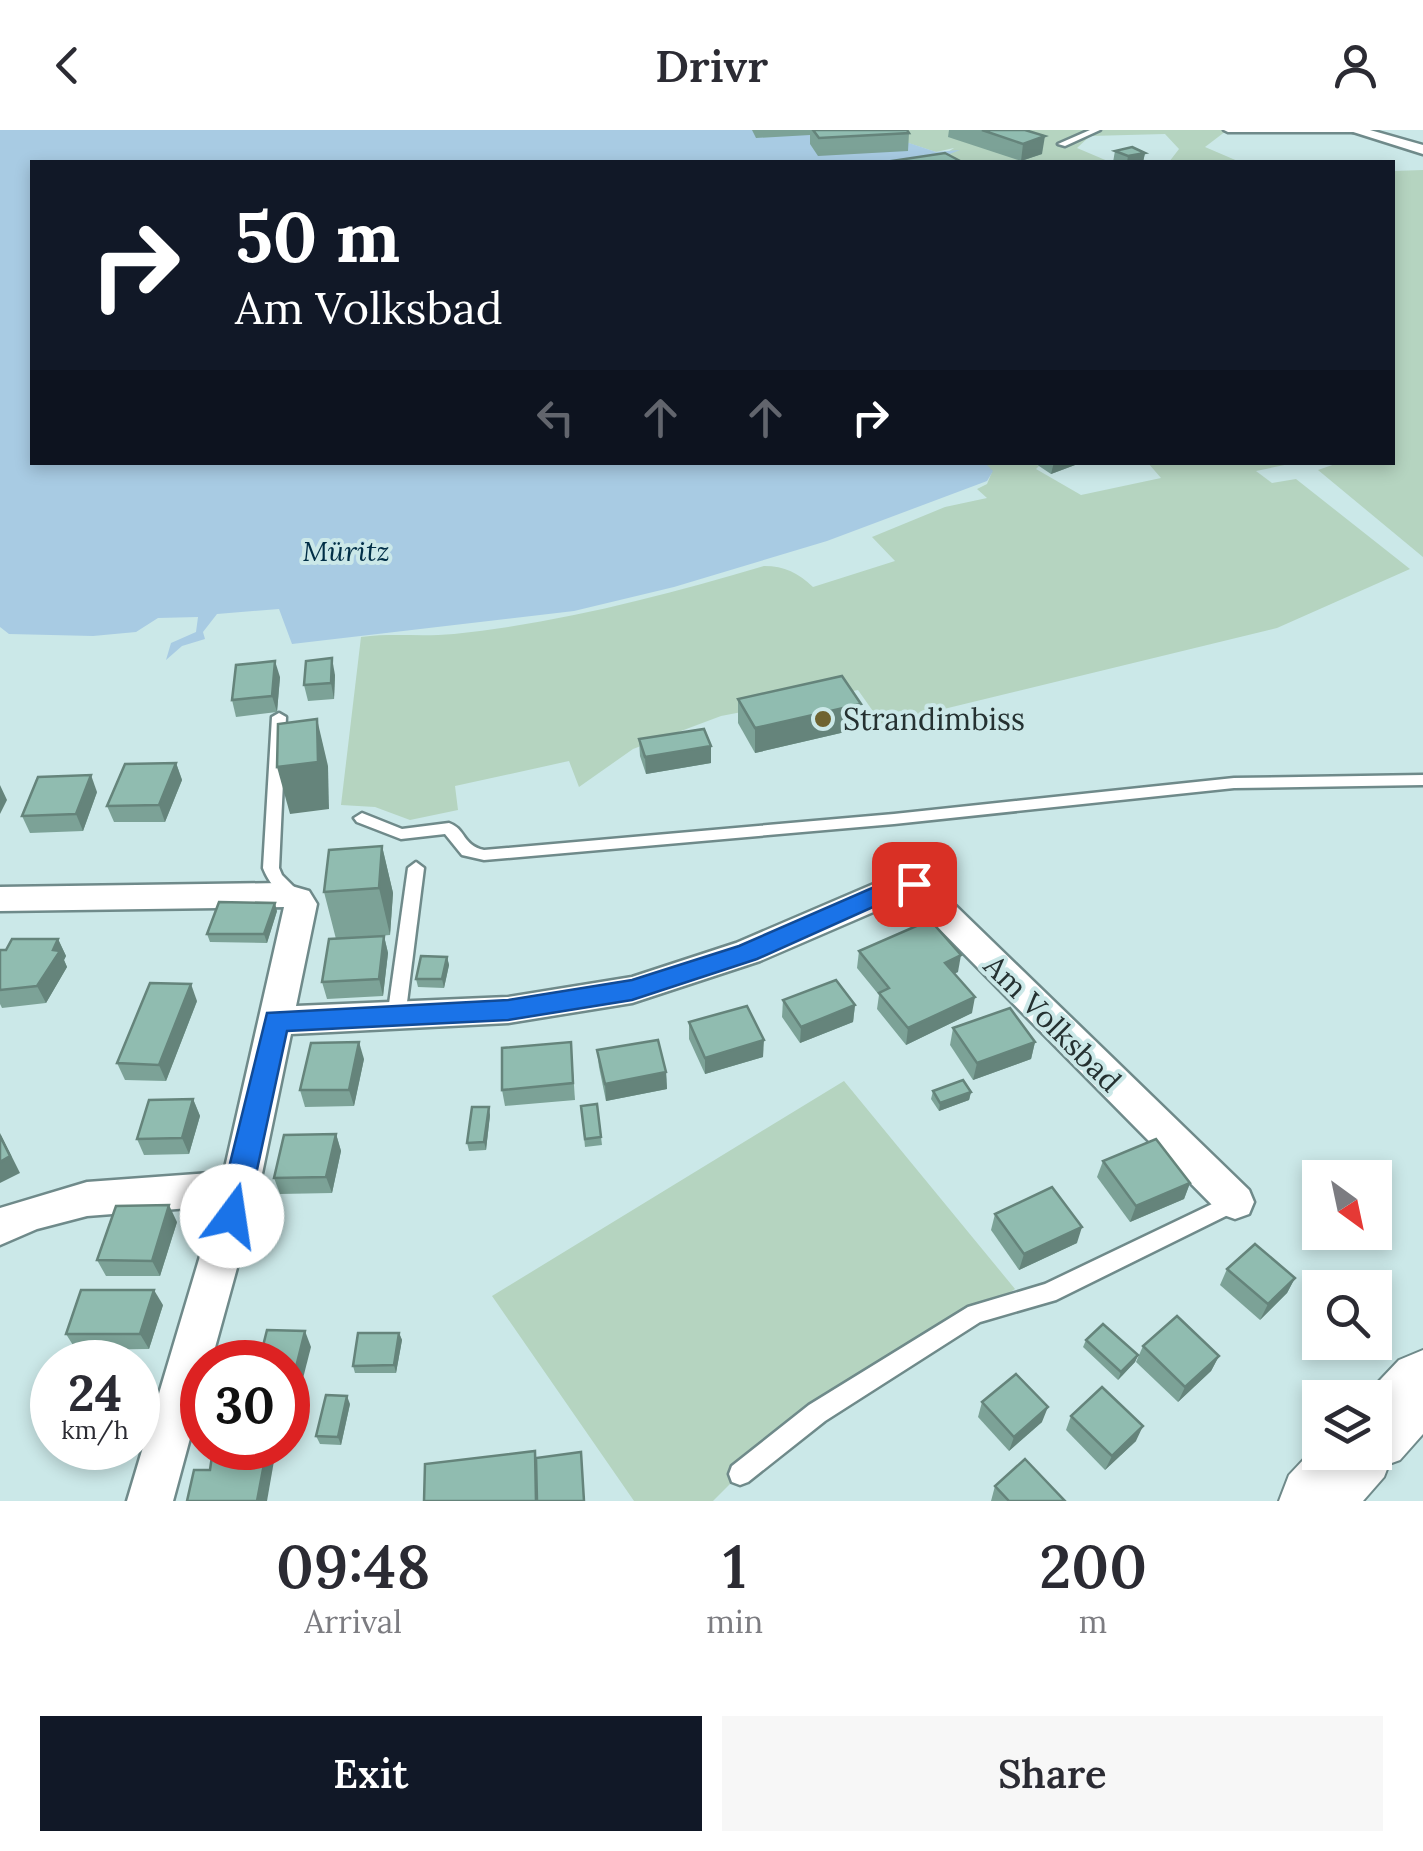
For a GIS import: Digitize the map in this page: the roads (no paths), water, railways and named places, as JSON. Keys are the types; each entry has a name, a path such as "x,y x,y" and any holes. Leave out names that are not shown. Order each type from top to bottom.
{"main road":[{"path":"1392,1416 1423,1382"},
{"path":"1315,1501 1343,1470"}],"street":[{"path":"1354,130 1423,150"},
{"name":"Am Volksbad","path":"276,1021 508,1010 632,990 748,952 887,891 914,884 1235,1202"},
{"path":"0,899 280,894 298,899 300,913 240,1188 150,1501"},
{"path":"0,1227 36,1208 133,1191 240,1188"}],"lane":[{"path":"1062,144 1096,130"},
{"path":"1228,130 1354,130"},
{"path":"279,718 271,868 275,878 298,899"},
{"path":"362,818 401,834 449,828 466,852 484,856 1234,783 1423,780"},
{"path":"396,1018 416,868"},
{"path":"740,1474 817,1413 976,1314 1049,1293 1235,1202"}],"water":[{"name":"Müritz","path":"0,130 903,130 906,142 936,152 960,150 942,157 950,160 30,160 30,465 987,465 993,471 987,481 827,541 674,587 574,611 292,644 279,609 217,614 203,632 205,639 182,646 166,660 171,643 196,632 198,617 158,618 136,632 93,636 9,634 0,627"}],"place":[{"name":"Strandimbiss","path":"823,719"}]}
